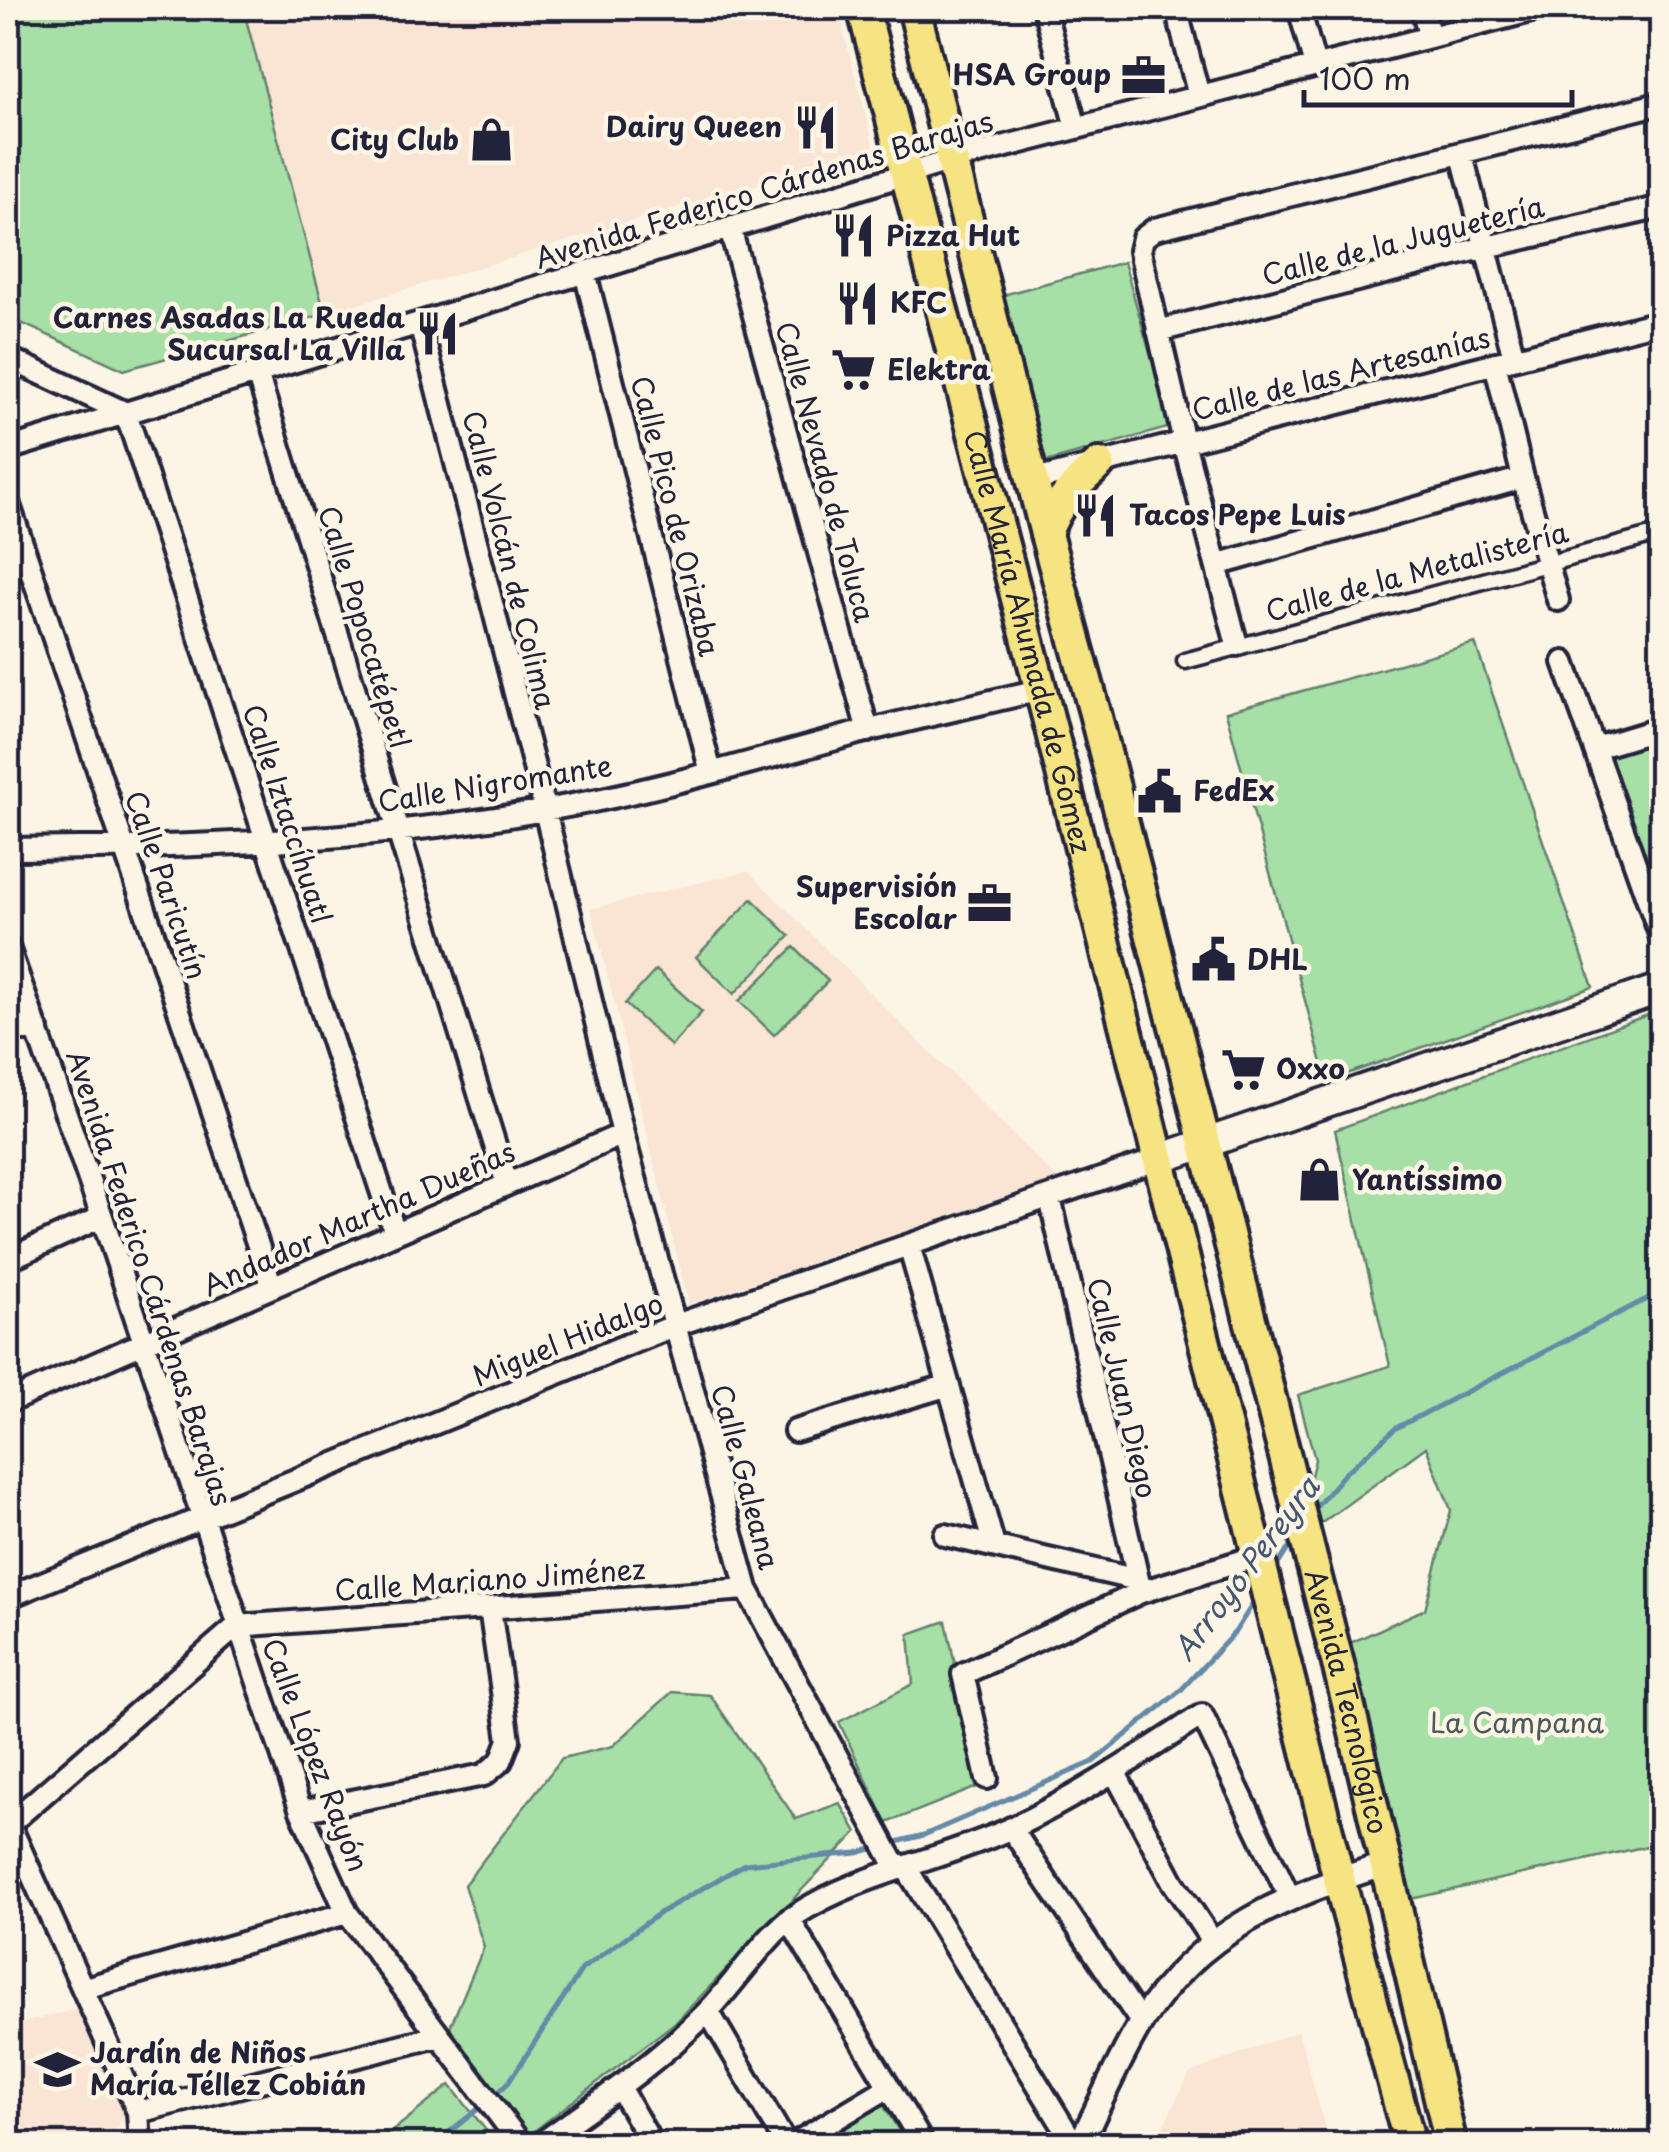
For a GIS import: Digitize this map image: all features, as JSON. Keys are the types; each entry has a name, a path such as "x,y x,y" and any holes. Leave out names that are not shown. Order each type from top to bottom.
{"main road":[{"name":"Calle María Ahumada de Gómez","path":"863,8 1052,730 1159,1159"},
{"name":"Calle María Ahumada de Gómez","path":"914,8 1205,1146"},
{"path":"1046,534 1052,514 1064,497 1099,464"},
{"path":"1052,730 1095,712"},
{"path":"1159,1159 1662,988"},
{"name":"Avenida Tecnológico","path":"1205,1146 1387,1864 1451,2144"},
{"name":"Avenida Tecnológico","path":"1159,1159 1339,1879 1410,2144"}],"street":[{"path":"1044,8 1076,128"},
{"path":"1176,8 1199,96"},
{"path":"1299,8 1314,66"},
{"path":"1422,8 1430,36"},
{"name":"Avenida Federico Cárdenas Barajas","path":"8,449 952,160 1543,8"},
{"path":"1237,645 1158,331 1140,251 1144,238 1155,229 1662,103"},
{"path":"1462,155 1486,247 1523,478 1558,600"},
{"name":"Calle de la Juguetería","path":"1158,331 1486,247 1662,207"},
{"name":"Calle Nevado de Toluca","path":"730,228 868,730"},
{"name":"Calle Pico de Orizaba","path":"585,272 712,773"},
{"name":"Calle de las Artesanías","path":"1035,480 1662,321"},
{"name":"Calle Volcán de Colima","path":"420,323 545,810"},
{"path":"8,358 126,413"},
{"name":"Calle Popocatépetl","path":"257,373 508,1184"},
{"name":"Calle Iztaccíhuatl","path":"126,413 396,1233"},
{"path":"1216,565 1523,478"},
{"name":"Calle Paricutín","path":"8,502 272,1287"},
{"name":"Calle de la Metalistería","path":"1185,660 1662,533"},
{"path":"1564,662 1662,940"},
{"name":"Calle Nigromante","path":"8,849 124,848 266,840 398,829 545,810 712,773 868,730 1040,690"},
{"path":"1596,748 1662,728"},
{"name":"Calle Galeana","path":"545,810 623,1134 747,1589 869,1819 1077,2144"},
{"name":"Avenida Federico Cárdenas Barajas","path":"8,947 237,1626"},
{"path":"8,1030 38,1030"},
{"name":"Andador Martha Dueñas","path":"8,1402 623,1134"},
{"name":"Miguel Hidalgo","path":"8,1597 676,1325 1159,1159"},
{"name":"Calle Juan Diego","path":"1050,1198 1139,1586"},
{"path":"10,1252 102,1217"},
{"path":"909,1245 994,1546"},
{"path":"795,1431 946,1386"},
{"path":"945,1535 1139,1586"},
{"path":"987,1778 963,1674 1139,1586 1259,1561"},
{"name":"Calle Mariano Jiménez","path":"237,1626 747,1589"},
{"path":"300,1811 484,1775 502,1761 509,1740 490,1608"},
{"path":"140,2144 138,2112 8,1825 237,1626"},
{"name":"Calle López Rayón","path":"237,1626 300,1811 347,1914 521,2144"},
{"path":"540,2144 666,2051 708,2011 789,1919 836,1891 1011,1828 1114,1772 1202,1715 1290,1898"},
{"path":"1114,1772 1173,1882 1212,1941"},
{"path":"1011,1828 1142,2022"},
{"path":"1077,2144 1142,2022 1174,1978 1212,1941 1290,1898 1387,1864"},
{"path":"85,1988 347,1914"},
{"path":"789,1919 923,2144"},
{"path":"708,2011 790,2144 889,2087"},
{"path":"138,2112 438,2036"},
{"path":"619,2087 652,2144"}],"shaded area":[{"name":"City Club","path":"243,8 837,8 876,154 696,202 325,314"},
{"path":"748,871 1057,1179 689,1304 591,909"},
{"name":"Jardín de Niños María Téllez Cobián","path":"79,2008 126,2111 109,2144 8,2144 8,2027"},
{"path":"1298,2031 1330,2144 1154,2144 1190,2073"}],"green space":[{"path":"8,8 243,8 325,314 124,370 8,317"},
{"path":"1124,262 1171,427 1046,462 999,296"},
{"path":"1475,643 1593,987 1327,1081 1226,712"},
{"path":"1661,738 1661,854 1642,861 1606,756"},
{"path":"752,899 790,936 734,994 696,957"},
{"path":"794,947 828,981 774,1035 739,1001"},
{"path":"656,970 702,1012 671,1046 625,1004"},
{"name":"La Campana","path":"1661,1010 1661,1843 1411,1899 1348,1644 1425,1609 1451,1510 1426,1447 1319,1525 1309,1483 1315,1460 1298,1395 1390,1366 1335,1130"},
{"path":"946,1621 980,1786 887,1823 839,1722 913,1684 909,1634"},
{"path":"672,1692 710,1695 796,1819 840,1803 857,1832 677,2021 529,2135 464,2053 450,2027 484,1947 464,1885 562,1758 613,1746"},
{"path":"450,2085 489,2134 477,2144 376,2144"},
{"path":"882,2103 907,2144 813,2144"}],"waterway":[{"name":"Arroyo Pereyra","path":"1312,1512 1344,1474 1396,1428 1662,1291"},
{"name":"Arroyo Pereyra","path":"1274,1571 1295,1538"},
{"name":"Arroyo Pereyra","path":"889,1844 924,1835 1093,1762 1181,1690 1235,1632 1257,1597"},
{"name":"Arroyo Pereyra","path":"491,2099 509,2082 582,1969 661,1912 745,1864 857,1853 879,1847"},
{"name":"Arroyo Pereyra","path":"434,2144 482,2106"}],"place":[{"name":"HSA Group","path":"1144,75"},
{"name":"Dairy Queen","path":"815,127"},
{"name":"City Club","path":"492,140"},
{"name":"Pizza Hut","path":"853,236"},
{"name":"KFC","path":"857,303"},
{"name":"Carnes Asadas La Rueda Sucursal La Villa","path":"438,334"},
{"name":"Elektra","path":"854,370"},
{"name":"Tacos Pepe Luis","path":"1096,515"},
{"name":"FedEx","path":"1160,791"},
{"name":"Supervisión Escolar","path":"990,903"},
{"name":"DHL","path":"1214,960"},
{"name":"Oxxo","path":"1243,1069"},
{"name":"Yantíssimo","path":"1319,1180"},
{"name":"Jardín de Niños María Téllez Cobián","path":"57,2069"}]}
